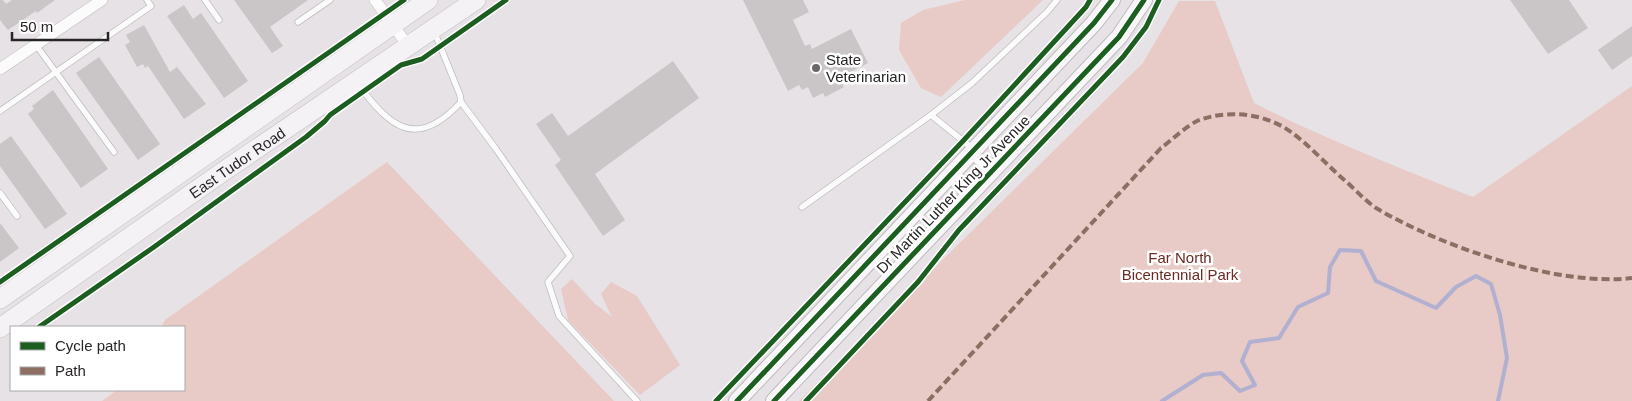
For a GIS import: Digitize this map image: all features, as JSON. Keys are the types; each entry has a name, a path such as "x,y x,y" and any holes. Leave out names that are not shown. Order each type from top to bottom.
{"main road":[{"name":"East Tudor Road","path":"0,299 428,0"},
{"name":"East Tudor Road","path":"0,328 224,171 476,0"}],"street":[{"path":"0,69 102,0"},
{"path":"375,0 408,46"},
{"name":"Dr Martin Luther King Jr Avenue","path":"737,401 1094,24 1112,0"},
{"name":"Dr Martin Luther King Jr Avenue","path":"774,401 1119,37 1144,0"}],"lane":[{"path":"0,112 151,6 147,0"},
{"path":"205,0 219,20"},
{"path":"298,22 330,0"},
{"path":"802,206 931,115 972,83 1047,12 1057,0"},
{"path":"433,29 460,95 460,102 496,149 570,256 548,282 559,316 637,401"},
{"path":"36,45 114,152"},
{"path":"356,82 377,108 395,124 417,131 432,126 448,117 460,102"},
{"path":"931,115 972,152 990,174"},
{"path":"0,193 17,216"}],"green space":[{"path":"965,0 1043,0 941,97 921,88 899,50 901,23 923,10"},
{"name":"Far North Bicentennial Park","path":"1179,1 1215,1 1254,103 1335,141 1473,197 1632,86 1632,401 799,401 1143,63"},
{"path":"387,162 614,401 102,401 116,391 185,391 185,326 162,326 165,320"},
{"path":"572,279 595,304 612,317 601,294 611,282 637,296 680,365 640,395 568,320 561,289"}],"building":[{"path":"0,0 3,0 6,4 12,0 55,0 8,30 0,20"},
{"path":"234,0 308,0 270,27 283,46 272,53"},
{"path":"743,0 803,0 809,12 793,20 805,46 810,44 812,49 851,29 868,63 839,78 844,87 825,97 823,93 813,98 808,87 802,90 799,85 788,91"},
{"path":"1510,0 1569,0 1588,28 1548,54"},
{"path":"184,5 193,19 201,13 248,81 224,98 167,16"},
{"path":"144,25 170,72 177,67 206,104 184,119 148,66 145,68 143,64 137,67 125,45 130,42 126,35"},
{"path":"1632,26 1632,56 1612,70 1598,50"},
{"path":"99,57 160,144 138,160 76,73"},
{"path":"673,61 699,98 595,174 625,220 603,236 555,165 561,160 536,124 552,113 568,136"},
{"path":"53,90 108,169 81,188 28,114 34,109 32,106"},
{"path":"11,136 67,214 45,229 0,166 0,144"},
{"path":"0,223 19,248 0,262"}],"waterway":[{"path":"1162,401 1203,375 1221,373 1240,391 1255,385 1242,361 1250,342 1279,338 1298,307 1328,293 1330,267 1340,250 1361,251 1376,281 1436,308 1456,287 1476,276 1491,284 1500,315 1507,358 1498,401"}],"marked path":[{"path":"928,401 1161,148 1183,130 1197,121 1209,117 1233,114 1246,115 1258,117 1281,126 1304,143 1376,208 1432,236 1465,249 1500,261 1569,276 1602,279 1632,278"}],"cycle path":[{"path":"0,282 404,0"},
{"path":"40,326 306,137 330,115 401,65 422,59 506,0"},
{"path":"716,401 963,141 1086,7 1090,0"},
{"path":"737,401 1094,23 1112,0"},
{"path":"774,401 1119,37 1144,0"},
{"path":"806,401 918,282 959,230 1123,57 1146,27 1159,0"}],"place":[{"name":"State Veterinarian","path":"816,68"}]}
